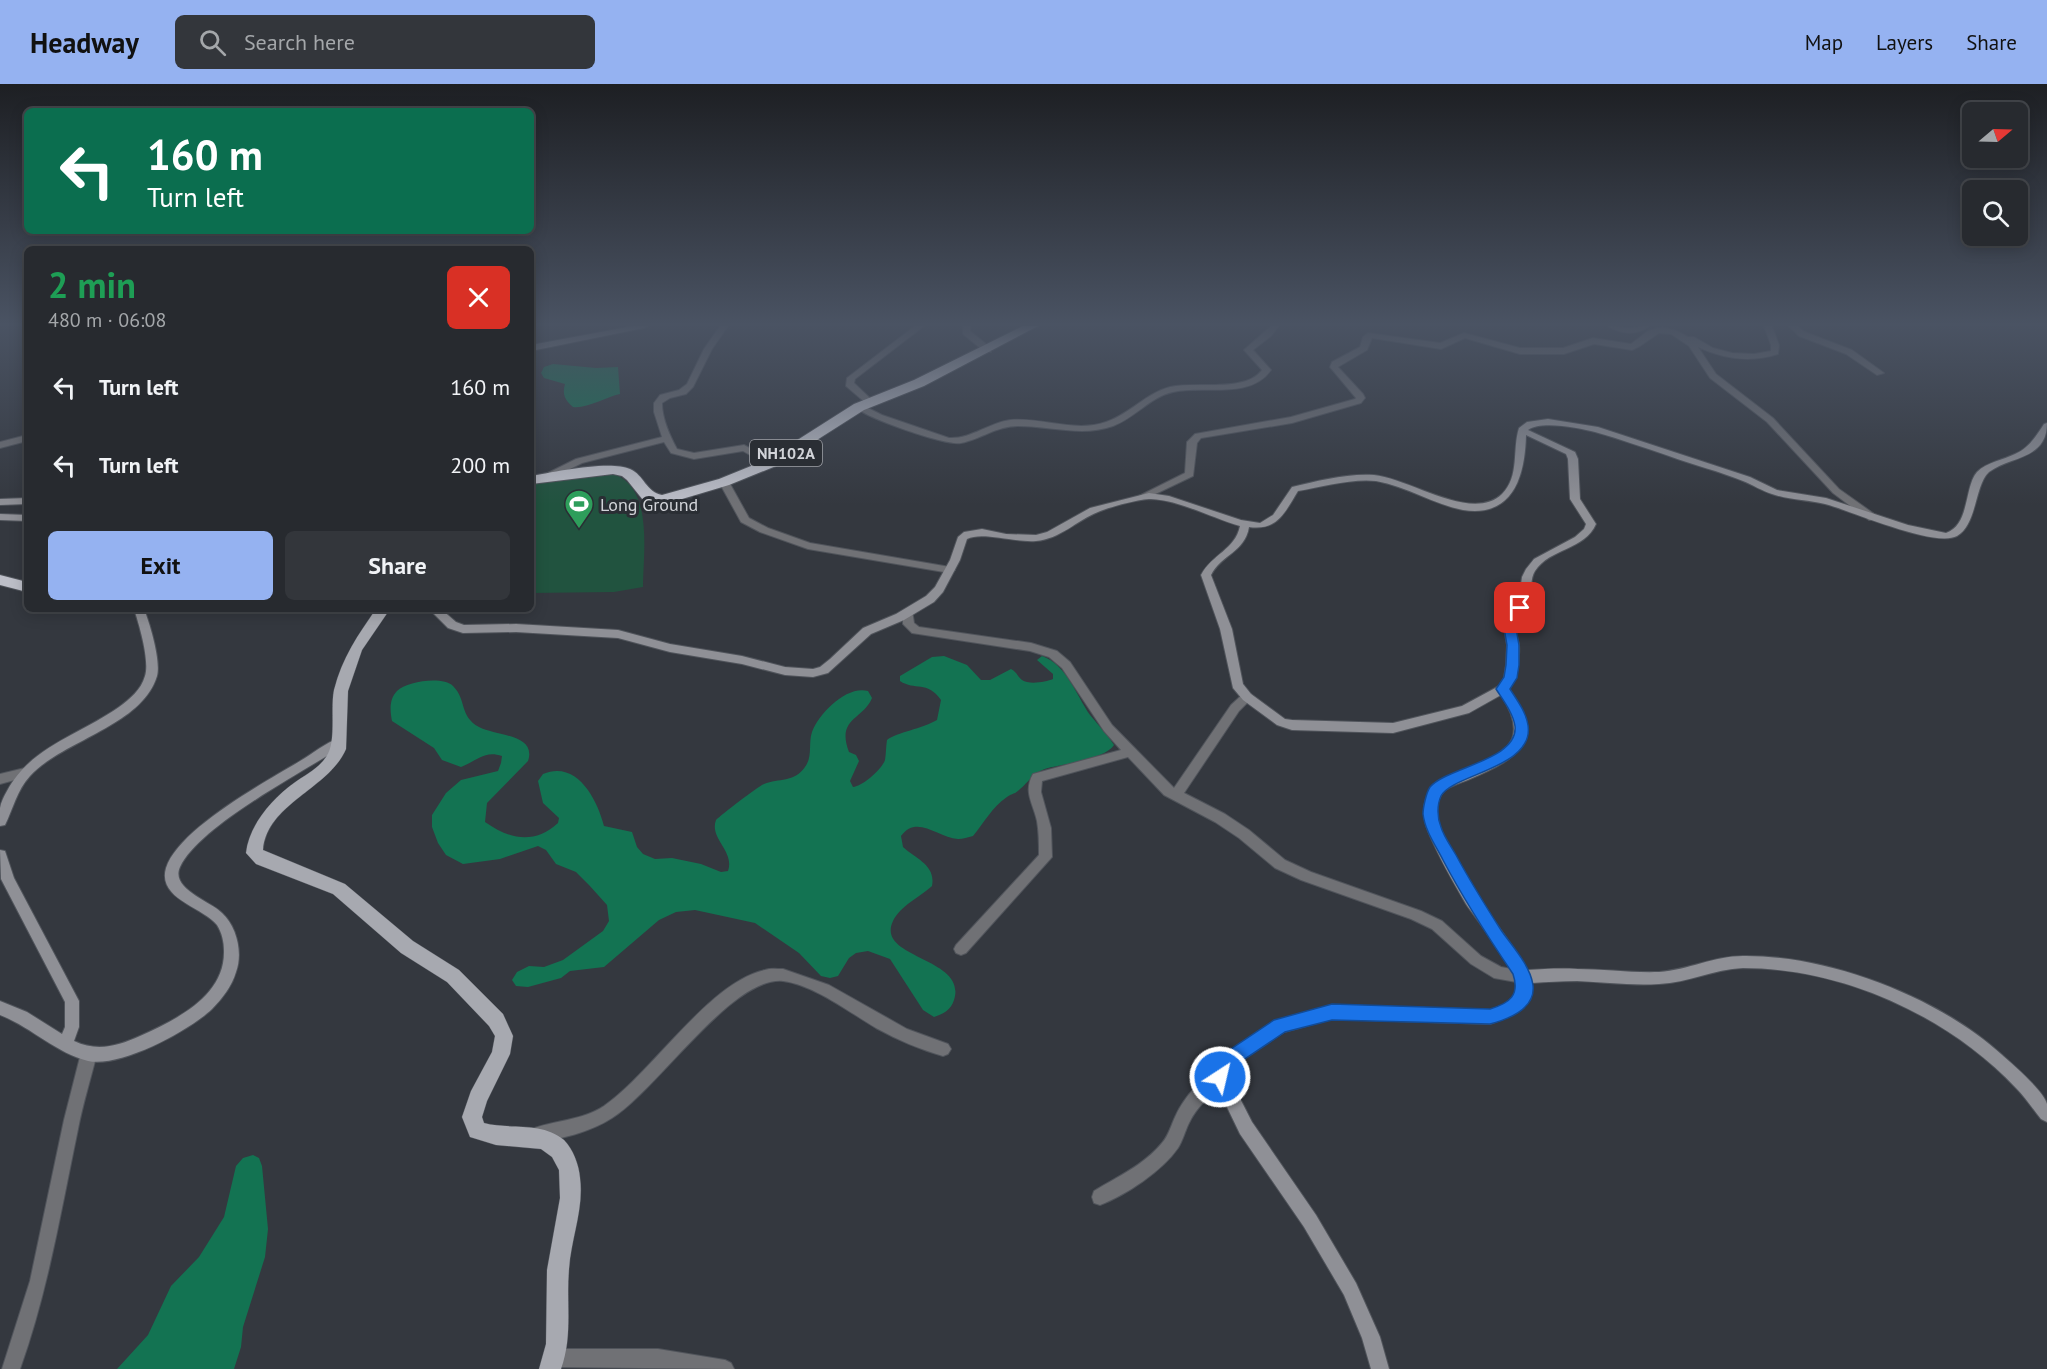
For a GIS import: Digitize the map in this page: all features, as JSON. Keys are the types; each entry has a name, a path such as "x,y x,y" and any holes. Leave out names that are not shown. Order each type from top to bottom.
{"highway":[{"name":"NH102A","path":"534,479 594,471 626,472 648,497 662,500 724,482 771,463 865,405 913,386"},
{"path":"0,580 24,586"}],"main road":[{"path":"1522,430 1530,424 1548,422 1595,429 1747,479 1774,492 1826,501 1875,519 1946,536 1955,532 1968,514 1980,475 1989,467 2019,456 2034,446 2047,426"},
{"path":"1245,524 1243,540 1209,567 1206,575 1226,629 1237,685 1247,697 1281,722 1292,726 1371,728 1407,725 1465,710 1503,689 1510,678 1513,645 1510,628 1524,599 1527,577 1531,569 1538,561 1579,539 1588,531 1591,524 1588,515 1575,499 1573,459 1570,452 1522,430"},
{"path":"438,612 452,624 463,629 516,628 618,634 670,648 801,673 824,670 867,631 908,613 930,599 950,570 963,537 968,534 982,532 1006,537 1036,538 1050,535 1094,510 1125,504 1142,497 1166,498 1245,524 1262,526 1277,517 1295,489 1363,477 1396,483 1464,507 1474,508 1504,498 1515,484 1522,453 1522,430"},
{"path":"0,502 24,501"},
{"path":"0,517 24,518"},
{"path":"0,821 25,772 42,757 129,706 145,692 152,675 153,664 140,612"},
{"path":"381,612 355,650 341,691 339,743 335,758 330,766 291,795 262,830 254,845 254,853 262,859 339,889 407,947 453,976 496,1020 504,1036 501,1054 478,1098 471,1117 477,1130 489,1136 534,1137 552,1144 564,1155 570,1175 570,1201 557,1271 559,1340 552,1364"},
{"path":"1380,1369 1371,1337 1350,1289 1310,1221 1246,1128 1220,1077 1222,1065 1236,1053 1280,1026 1332,1012 1490,1017 1508,1011 1522,999 1525,986 1520,971 1485,920 1452,864 1434,828 1430,812 1435,791 1445,783 1492,763 1516,746 1521,737 1522,727 1512,701 1503,689"},
{"path":"0,1008 26,1019 66,1043 99,1056 121,1051 150,1038 185,1020 205,1006 218,992 229,973 232,951 229,932 220,919 208,909 177,889 171,879 173,868 182,851 215,821 339,743"},
{"path":"0,855 8,879 72,1001 72,1027 66,1043"},
{"path":"1522,978 1578,975 1660,978 1690,973 1704,967 1745,962 1809,968 1889,994 1941,1020 1982,1048 2018,1078 2047,1114"}],"street":[{"path":"689,386 679,394 665,396 658,403 657,410 667,439 674,451 688,455 744,448 771,463"},
{"path":"850,386 874,417 951,441 961,440 1010,423 1059,428 1096,427 1127,416 1162,392 1182,388 1231,386"},
{"path":"1142,497 1190,474 1192,469 1191,442 1198,436 1292,420 1361,398 1360,394 1350,386"},
{"path":"1727,386 1770,420 1836,491 1875,519"},
{"path":"0,445 24,439"},
{"path":"547,477 579,460 667,439"},
{"path":"724,482 745,520 764,530 808,546 950,570"},
{"path":"908,613 909,624 916,630 1031,647 1053,654 1066,665 1108,728 1168,791 1220,818 1280,864 1327,885 1416,915 1437,925 1476,960 1499,973 1522,978"},
{"path":"1176,795 1235,708 1247,697"},
{"path":"961,949 1045,857 1046,841 1034,789 1037,777 1130,752"},
{"path":"0,779 25,772"},
{"path":"534,1137 580,1126 607,1112 640,1086 724,1000 752,981 767,975 782,975 810,984 906,1037 944,1049"},
{"path":"11,1369 23,1338 40,1274 89,1053"},
{"path":"1100,1197 1148,1167 1162,1154 1175,1139 1183,1118 1197,1097 1220,1077"},
{"path":"552,1364 658,1358 725,1369"}],"green space":[{"path":"565,386 619,386 620,394 584,406 573,407 565,397"},
{"path":"613,474 626,481 635,492 641,507 644,540 643,587 614,592 534,593 534,483"},
{"path":"944,656 967,665 981,680 990,680 1011,669 1025,682 1042,682 1053,679 1053,674 1037,660 1042,656 1051,660 1064,673 1090,715 1114,745 1094,757 1039,772 997,805 973,836 950,838 928,829 914,827 901,836 903,847 928,868 931,873 932,886 900,911 893,921 891,934 897,943 908,951 948,975 955,986 954,1000 949,1009 934,1017 923,1010 890,959 868,951 856,953 849,958 838,976 830,978 821,976 799,953 755,923 695,910 676,912 659,920 604,967 570,971 561,978 528,987 516,986 512,980 517,972 529,966 544,967 563,960 603,931 609,921 607,905 576,872 556,864 546,850 538,846 500,859 463,864 446,855 432,827 432,815 446,793 461,780 498,771 502,756 485,755 461,767 442,760 434,748 392,721 391,713 391,705 397,691 416,682 441,681 453,686 457,691 468,718 473,723 486,730 513,737 527,746 528,761 487,803 485,822 494,828 512,836 531,837 540,835 558,823 559,818 543,803 538,781 543,774 555,771 566,772 575,777 591,794 604,826 632,832 637,847 643,854 655,859 672,858 701,864 721,872 728,871 729,864 716,833 716,820 764,784 791,778 801,772 809,759 812,732 827,709 843,696 860,690 868,691 872,698 863,711 852,720 846,732 849,752 856,755 859,761 850,781 853,787 867,780 883,764 887,740 937,720 941,700 936,694 926,688 905,684 900,681 900,676 932,657"},
{"path":"253,1155 259,1158 262,1166 268,1229 265,1257 243,1327 241,1347 234,1369 117,1369 148,1335 171,1286 199,1257 224,1217 236,1166 243,1158"}],"place":[{"name":"Long Ground","path":"579,530"}],"route":[{"path":"1220,1077 1222,1065 1236,1053 1280,1026 1302,1019 1332,1012 1490,1017 1508,1011 1522,999 1525,986 1520,971 1485,920 1452,864 1434,828 1430,812 1435,791 1445,783 1492,763 1516,746 1521,737 1522,727 1519,715 1503,689 1510,678 1512,665 1513,645 1510,628 1520,608"}]}
